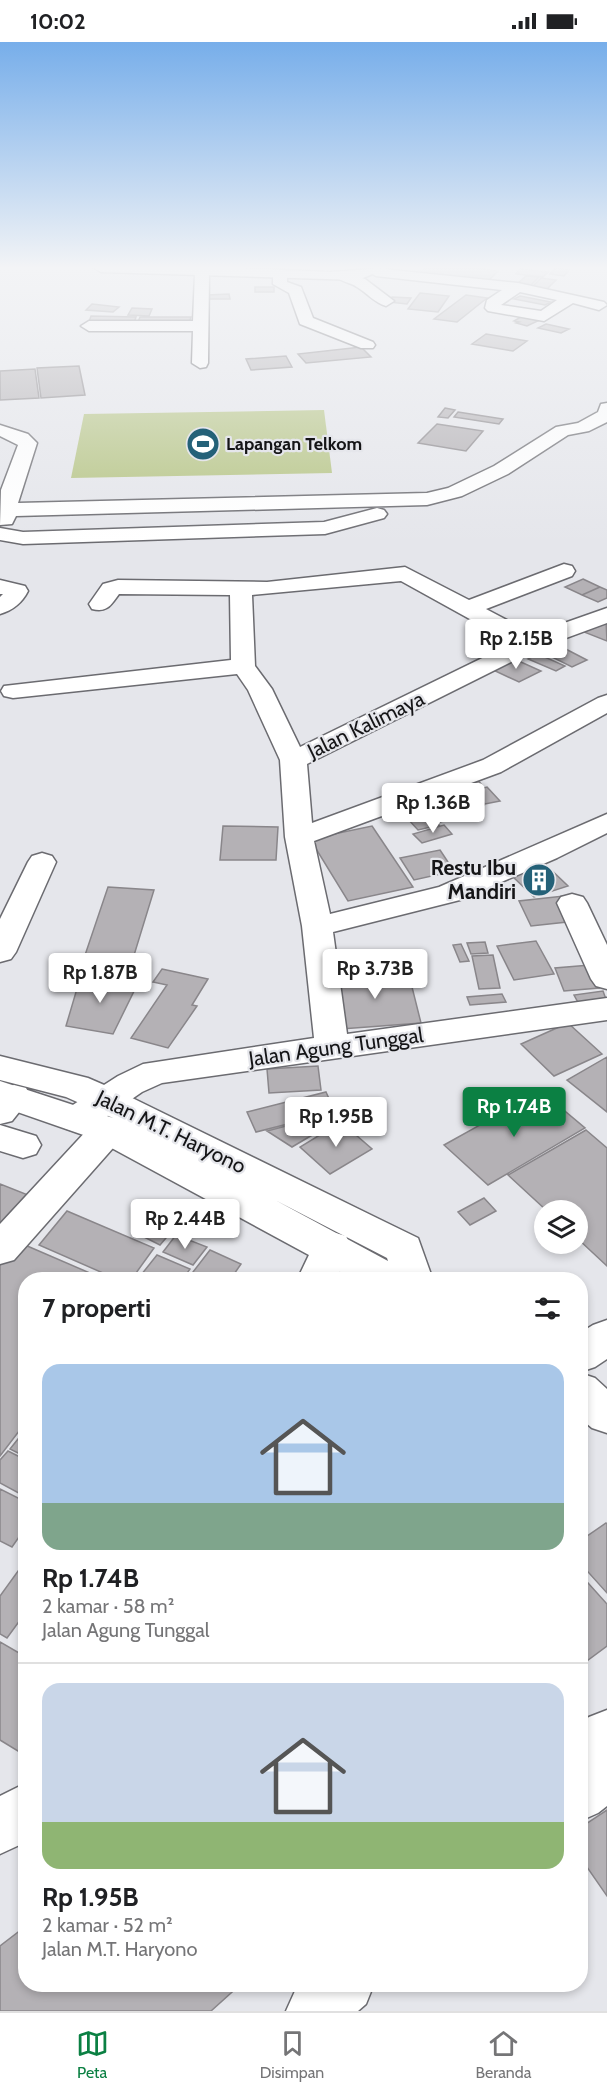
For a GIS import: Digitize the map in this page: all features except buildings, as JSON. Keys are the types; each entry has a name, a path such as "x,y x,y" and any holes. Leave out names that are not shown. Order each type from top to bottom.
{"street":[{"path":"3,510 463,503 494,489 510,472 584,434 582,427 607,415 607,408"},
{"path":"0,430 28,443 3,510"},
{"path":"3,510 23,538 325,528 398,504"},
{"path":"469,608 564,571"},
{"path":"100,604 111,589 118,587 241,590 297,587 405,574 531,643"},
{"path":"0,587 17,591 13,598 0,607"},
{"path":"241,590 243,666 260,689 293,760"},
{"name":"Jalan Kalimaya","path":"332,1048 318,926 299,837 293,760 531,643 607,615"},
{"path":"13,691 243,666"},
{"path":"299,837 492,766 607,703"},
{"path":"318,926 449,894 547,852 607,822"},
{"path":"0,952 42,862"},
{"path":"572,903 607,979"},
{"name":"Jalan Agung Tunggal","path":"0,1249 97,1116 139,1079 155,1072 607,1009"},
{"name":"Jalan M.T. Haryono","path":"3,1092 97,1116 404,1249 411,1272"},
{"name":"Jalan M.T. Haryono","path":"97,1116 324,1263 364,1272"},
{"path":"588,1350 607,1337"},
{"path":"588,1398 607,1415"},
{"path":"588,1751 607,1735"},
{"path":"588,1788 607,1773"},
{"path":"0,1828 18,1815"},
{"path":"315,2011 337,1992"}],"green space":[{"name":"Lapangan Telkom","path":"324,410 332,473 71,478 84,414"}],"place":[{"name":"Lapangan Telkom","path":"203,444"},
{"name":"Restu Ibu Mandiri","path":"539,880"}]}
